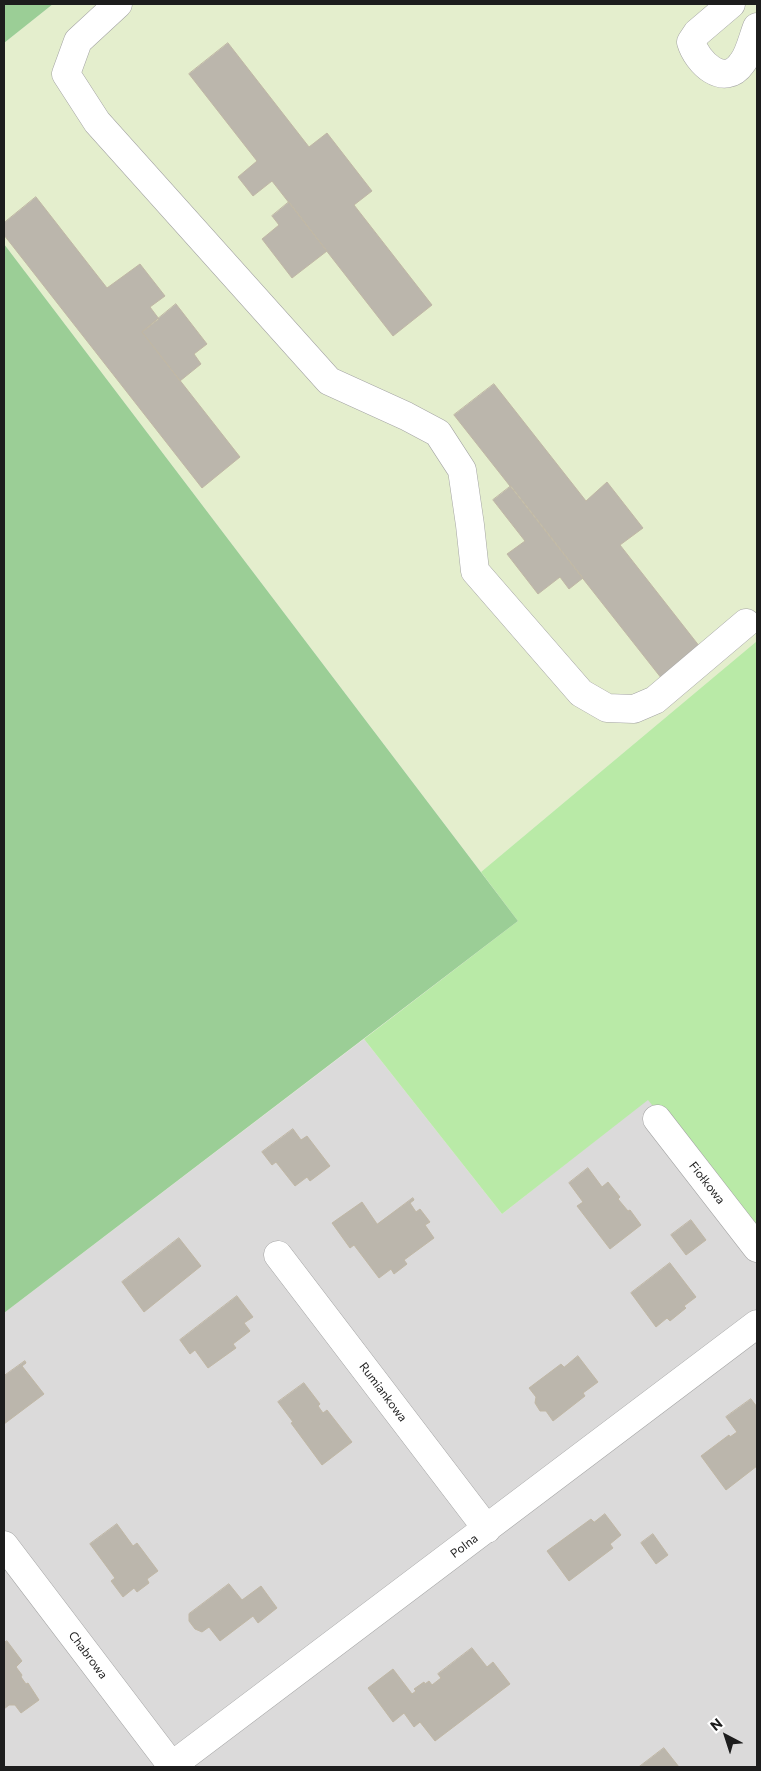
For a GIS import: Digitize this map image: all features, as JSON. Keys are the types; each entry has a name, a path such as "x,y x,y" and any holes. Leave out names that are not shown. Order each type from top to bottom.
{"street":[{"path":"118,4 78,41 66,74 97,122 329,381 406,416 438,433 462,470 475,571 581,693 607,708 634,709 656,700 746,623"},
{"path":"731,4 697,34 691,42 694,51 704,64 714,72 723,74 734,71 742,64 757,27"},
{"name":"Fiołkowa","path":"657,1120 757,1248"},
{"name":"Rumiankowa","path":"278,1255 487,1529"},
{"name":"Polna","path":"171,1767 757,1324"},
{"name":"Chabrowa","path":"4,1545 171,1767"}],"shaded area":[{"path":"364,1039 502,1214 648,1099 757,1236 757,1767 4,1767 4,1313"}],"green space":[{"path":"4,4 53,4 4,43"},
{"path":"53,4 757,4 757,641 481,872 4,244 4,43"},
{"path":"4,244 518,921 4,1313"},
{"path":"757,641 757,1236 648,1100 502,1214 364,1039 518,921 481,872"}],"building":[{"path":"228,43 309,147 327,133 372,191 354,205 432,305 393,336 272,181 253,196 238,177 257,161 189,74"},
{"path":"36,197 107,288 140,264 165,296 150,307 159,319 142,332 240,457 202,488 4,235 4,223"},
{"path":"289,202 327,251 292,278 262,239 279,225 272,216"},
{"path":"176,304 207,344 194,354 201,364 180,381 142,332"},
{"path":"494,384 586,501 607,482 643,528 620,545 700,647 662,679 454,415"},
{"path":"511,486 583,578 569,589 560,577 538,594 507,554 525,541 493,500"},
{"path":"293,1129 301,1140 307,1136 330,1166 310,1181 307,1177 295,1186 276,1162 272,1165 262,1152"},
{"path":"588,1168 602,1187 608,1182 620,1197 618,1199 628,1211 630,1210 641,1225 610,1249 577,1206 583,1202 569,1183"},
{"path":"413,1198 414,1200 410,1203 416,1212 420,1209 430,1222 425,1225 434,1238 404,1260 407,1264 394,1274 391,1269 379,1278 354,1245 350,1248 332,1223 362,1202 377,1224"},
{"path":"691,1220 706,1240 686,1255 671,1235"},
{"path":"179,1238 201,1266 144,1312 122,1282"},
{"path":"670,1263 696,1297 684,1306 686,1308 670,1321 667,1318 656,1327 631,1293"},
{"path":"237,1296 253,1317 244,1323 250,1331 233,1344 236,1348 208,1368 195,1350 190,1354 180,1340"},
{"path":"578,1356 598,1382 583,1393 585,1396 553,1421 546,1411 540,1411 535,1403 536,1397 529,1388 561,1364 564,1367"},
{"path":"25,1361 26,1363 22,1366 44,1394 4,1424 4,1376"},
{"path":"304,1383 320,1404 318,1406 323,1413 327,1410 352,1442 322,1465 278,1402"},
{"path":"751,1399 757,1407 757,1466 726,1490 701,1456 729,1435 730,1437 737,1432 726,1417"},
{"path":"605,1514 621,1535 610,1544 613,1548 569,1581 547,1551 591,1519 594,1522"},
{"path":"117,1524 133,1546 137,1543 158,1571 147,1579 149,1583 137,1592 134,1588 123,1597 111,1581 115,1578 90,1544"},
{"path":"653,1534 668,1555 656,1564 641,1543"},
{"path":"229,1584 242,1600 261,1586 277,1608 258,1623 253,1616 220,1641 209,1627 202,1632 195,1629 189,1621 189,1614"},
{"path":"7,1641 22,1661 16,1667 22,1675 21,1677 26,1684 28,1683 39,1700 21,1713 15,1705 9,1705 4,1709 4,1643"},
{"path":"472,1648 487,1667 493,1662 510,1684 435,1741 420,1722 414,1727 404,1713 393,1722 368,1688 393,1669 412,1694 416,1691 414,1689 424,1682 425,1684 429,1681 432,1685 441,1678 438,1674"},
{"path":"664,1748 679,1767 639,1767"}]}
